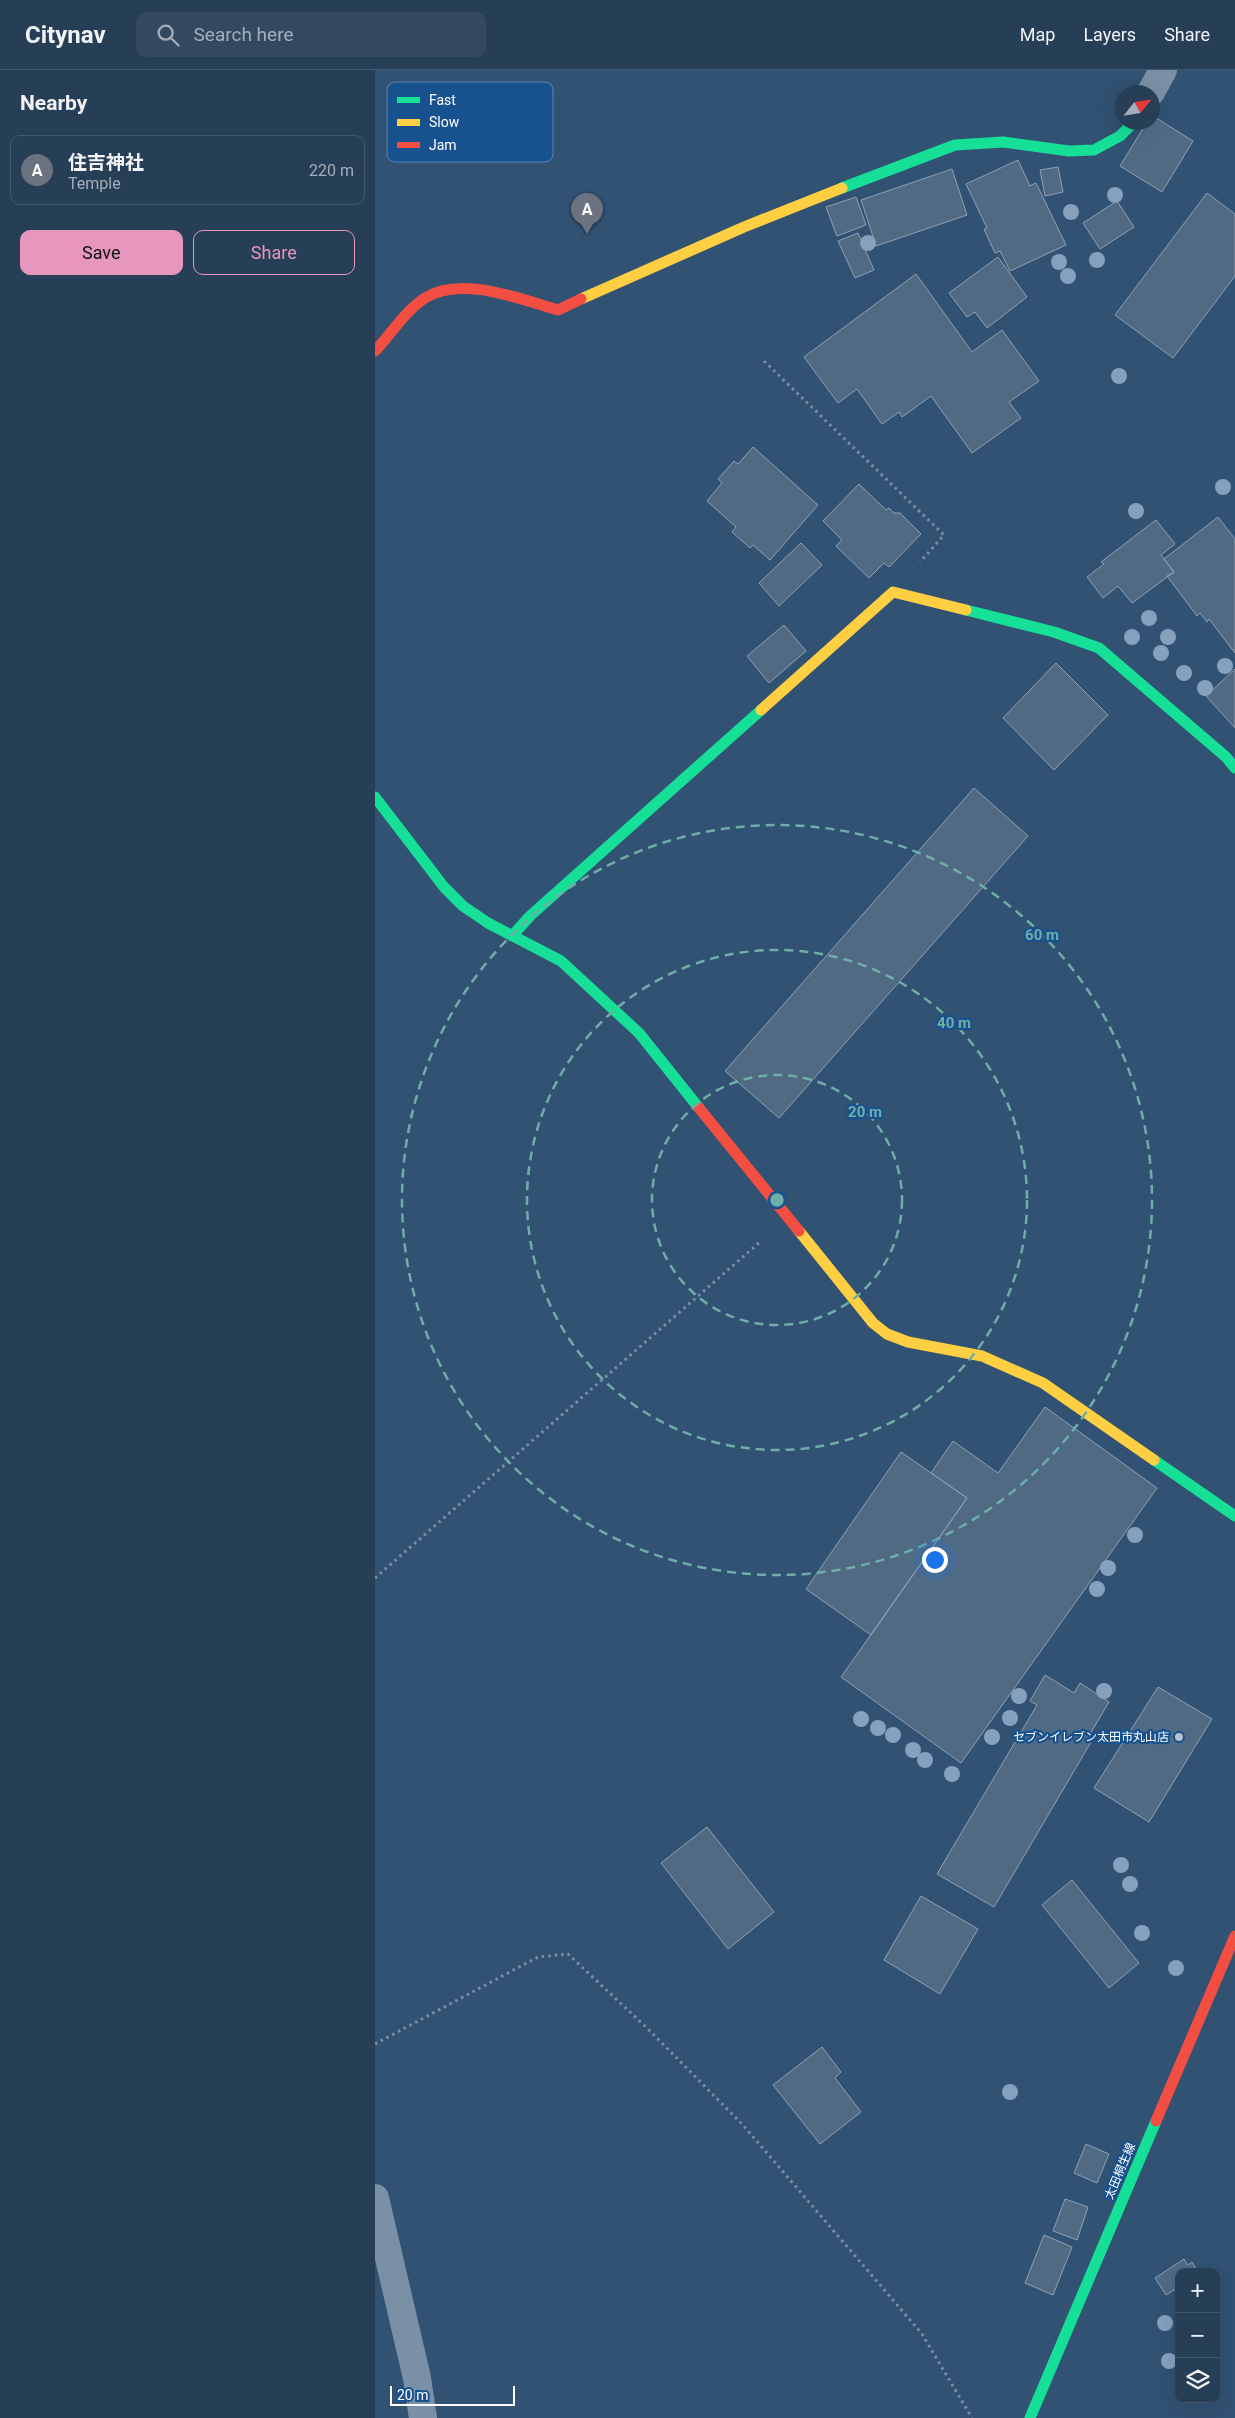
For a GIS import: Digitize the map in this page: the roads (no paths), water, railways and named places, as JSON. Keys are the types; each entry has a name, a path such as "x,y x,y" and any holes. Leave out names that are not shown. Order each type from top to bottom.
{"street":[{"path":"1155,85 1163,70"},
{"path":"375,351 426,297 454,287 488,292 558,310 615,282 744,226 946,147 975,142 1002,143 1083,153 1112,142 1127,130"},
{"path":"512,936 529,916 893,592 1054,632 1099,648 1226,757 1235,768"},
{"path":"375,797 450,894 463,906 512,936 561,961 639,1033 787,1219 873,1323 887,1334 908,1342 982,1356 1043,1384 1235,1516"},
{"name":"太田桐生線","path":"1030,2418 1235,1936"},
{"path":"375,2198 417,2378 423,2418"}],"place":[{"name":"住吉神社","path":"587,234"},
{"name":"セブンイレブン太田市丸山店","path":"1179,1737"}]}
